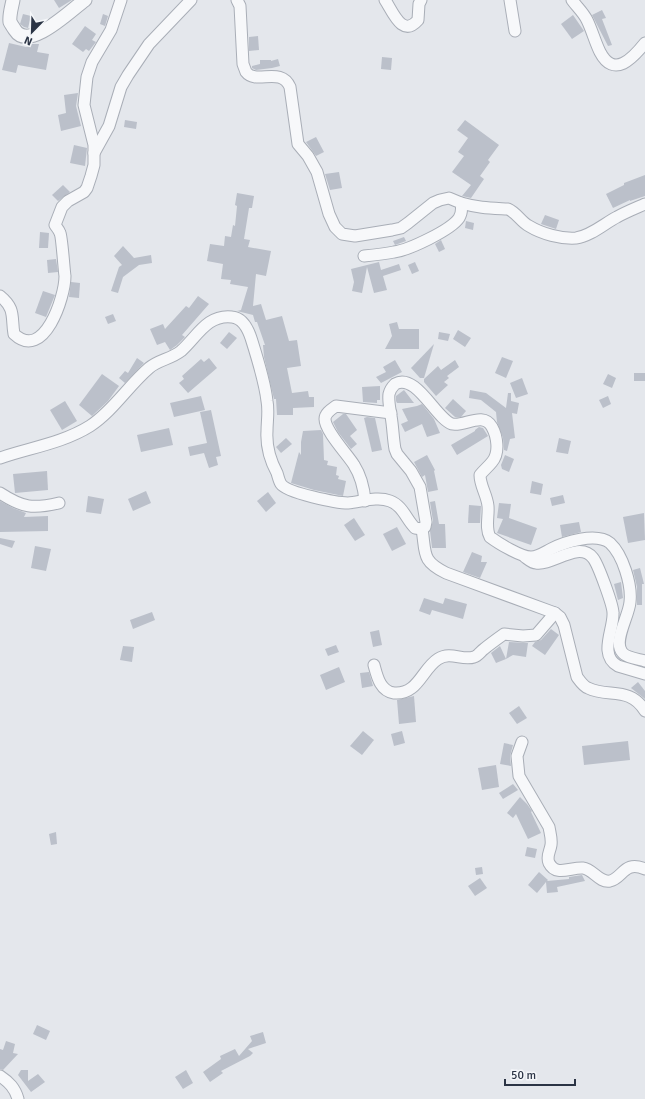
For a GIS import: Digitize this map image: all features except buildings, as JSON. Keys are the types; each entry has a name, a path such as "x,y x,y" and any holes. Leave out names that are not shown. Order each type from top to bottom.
{"street":[{"path":"13,0 10,22 17,33 22,36 36,35 46,30 84,0"},
{"path":"0,296 8,303 12,315 14,334 20,339 26,341 41,337 50,326 62,293 65,277 61,234 55,225 62,207 68,201 84,192 87,188 94,165 94,145 84,105 87,77 92,62 111,30 121,0"},
{"path":"94,154 109,126 121,87 128,75 149,44 191,0"},
{"path":"237,0 240,6 243,64 246,72 248,75 253,77 279,77 285,80 290,87 298,144 308,156 317,172 329,214 335,227 342,234 355,236 401,228 433,203 449,198 473,207 508,209 528,226 537,230 551,235 576,238 589,233 619,216 645,204"},
{"path":"385,0 396,20 409,26 418,20 419,4 421,0"},
{"path":"510,0 515,31"},
{"path":"572,0 588,21 600,52 612,65 622,65 633,57 645,43"},
{"path":"364,256 396,252 419,243 450,227 460,216 462,210 461,203"},
{"path":"0,458 65,437 90,426 101,418 151,366 159,361 176,355 208,323 216,318 224,316 234,317 241,320 246,326 254,346 267,398 267,431 270,455 281,484 289,491 347,503 383,500 390,501 402,508 415,528 422,529"},
{"path":"645,661 626,655 622,652 620,646 620,638 630,603 631,592 622,560 609,543 600,539 590,538 560,545 532,557 522,554 495,541 488,533 488,501 480,479 480,475 493,461 496,452 496,441 490,424 480,420 452,424 448,422 420,391 410,384 400,382 391,388 389,399 395,449 420,487 426,522 422,529 425,553 429,563 446,573 555,613 560,617 564,625 577,676 581,683 587,688 622,694 632,698 638,702 645,711"},
{"path":"365,501 363,487 356,467 339,446 326,424 325,418 327,413 336,406 391,413"},
{"path":"0,493 15,502 28,506 40,507 59,503"},
{"path":"522,554 530,562 535,563 545,562 572,553 583,552 593,558 613,612 609,634 609,657 614,664 618,666 645,674"},
{"path":"374,665 378,679 386,690 394,693 408,691 438,659 446,655 464,658 475,657 504,634 523,636 536,635 555,613"},
{"path":"522,742 517,756 519,776 549,827 551,834 551,846 547,856 549,863 553,868 562,871 583,868 607,881 611,881 624,870 632,867 638,866 645,869"},
{"path":"0,1076 8,1081 15,1090 18,1099"}]}
